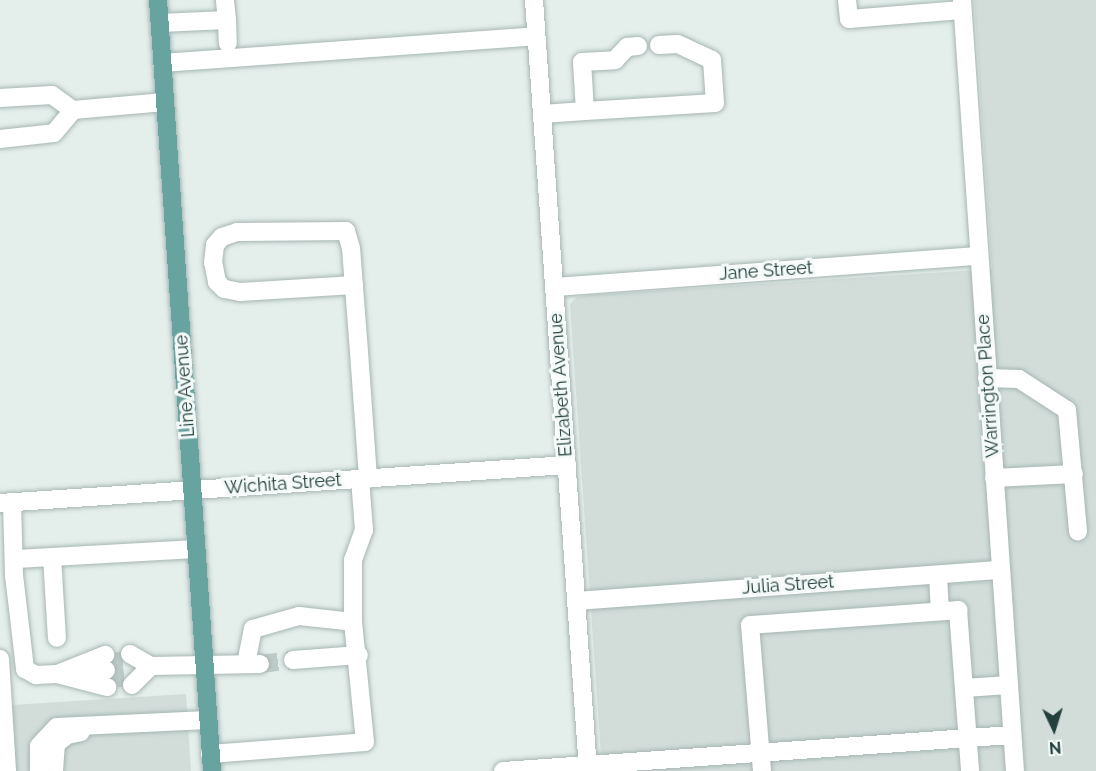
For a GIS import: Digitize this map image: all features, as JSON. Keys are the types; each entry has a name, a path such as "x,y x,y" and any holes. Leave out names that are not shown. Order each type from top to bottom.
{"main road":[{"name":"Line Avenue","path":"158,0 211,763"}],"street":[{"path":"225,0 228,43"},
{"name":"Elizabeth Avenue","path":"534,0 588,768"},
{"path":"847,0 849,19 962,5"},
{"name":"Warrington Place","path":"962,5 1015,771"},
{"path":"160,23 226,20"},
{"path":"162,63 536,36"},
{"path":"542,114 715,103 712,60 677,44 659,45"},
{"path":"585,111 582,62 615,60 627,47 638,46"},
{"path":"0,98 52,95 73,110 165,102"},
{"path":"0,139 54,133 73,110"},
{"path":"211,763 365,742 359,655 353,622 354,560 364,530 364,479 354,285 346,231 237,232 222,237 215,245 213,262 217,282 224,289 240,292 354,285"},
{"name":"Jane Street","path":"554,287 979,256"},
{"path":"987,378 1019,379 1067,410 1078,532"},
{"name":"Wichita Street","path":"6,503 567,465"},
{"path":"994,478 1074,474"},
{"path":"6,503 16,559 21,659 25,669 36,675 106,671 57,674"},
{"path":"16,559 196,549"},
{"path":"52,557 57,638"},
{"name":"Julia Street","path":"576,601 1000,570"},
{"path":"938,575 940,611"},
{"path":"762,771 750,625 958,610 970,771"},
{"path":"131,669 204,663 253,664 254,629 299,616 353,622"},
{"path":"293,660 359,655"},
{"path":"0,659 5,771 44,770 39,746 57,727 208,720"},
{"path":"964,688 1009,684"},
{"path":"503,771 588,768 761,752 1012,735"}],"shaded area":[{"path":"974,0 1096,0 1096,771 602,771 570,304 577,297 591,295 992,269"},
{"path":"186,694 191,771 15,771 11,705"}],"tunnel":[{"path":"105,662 131,660"},
{"path":"260,664 293,660"},
{"path":"106,679 132,677"}]}
